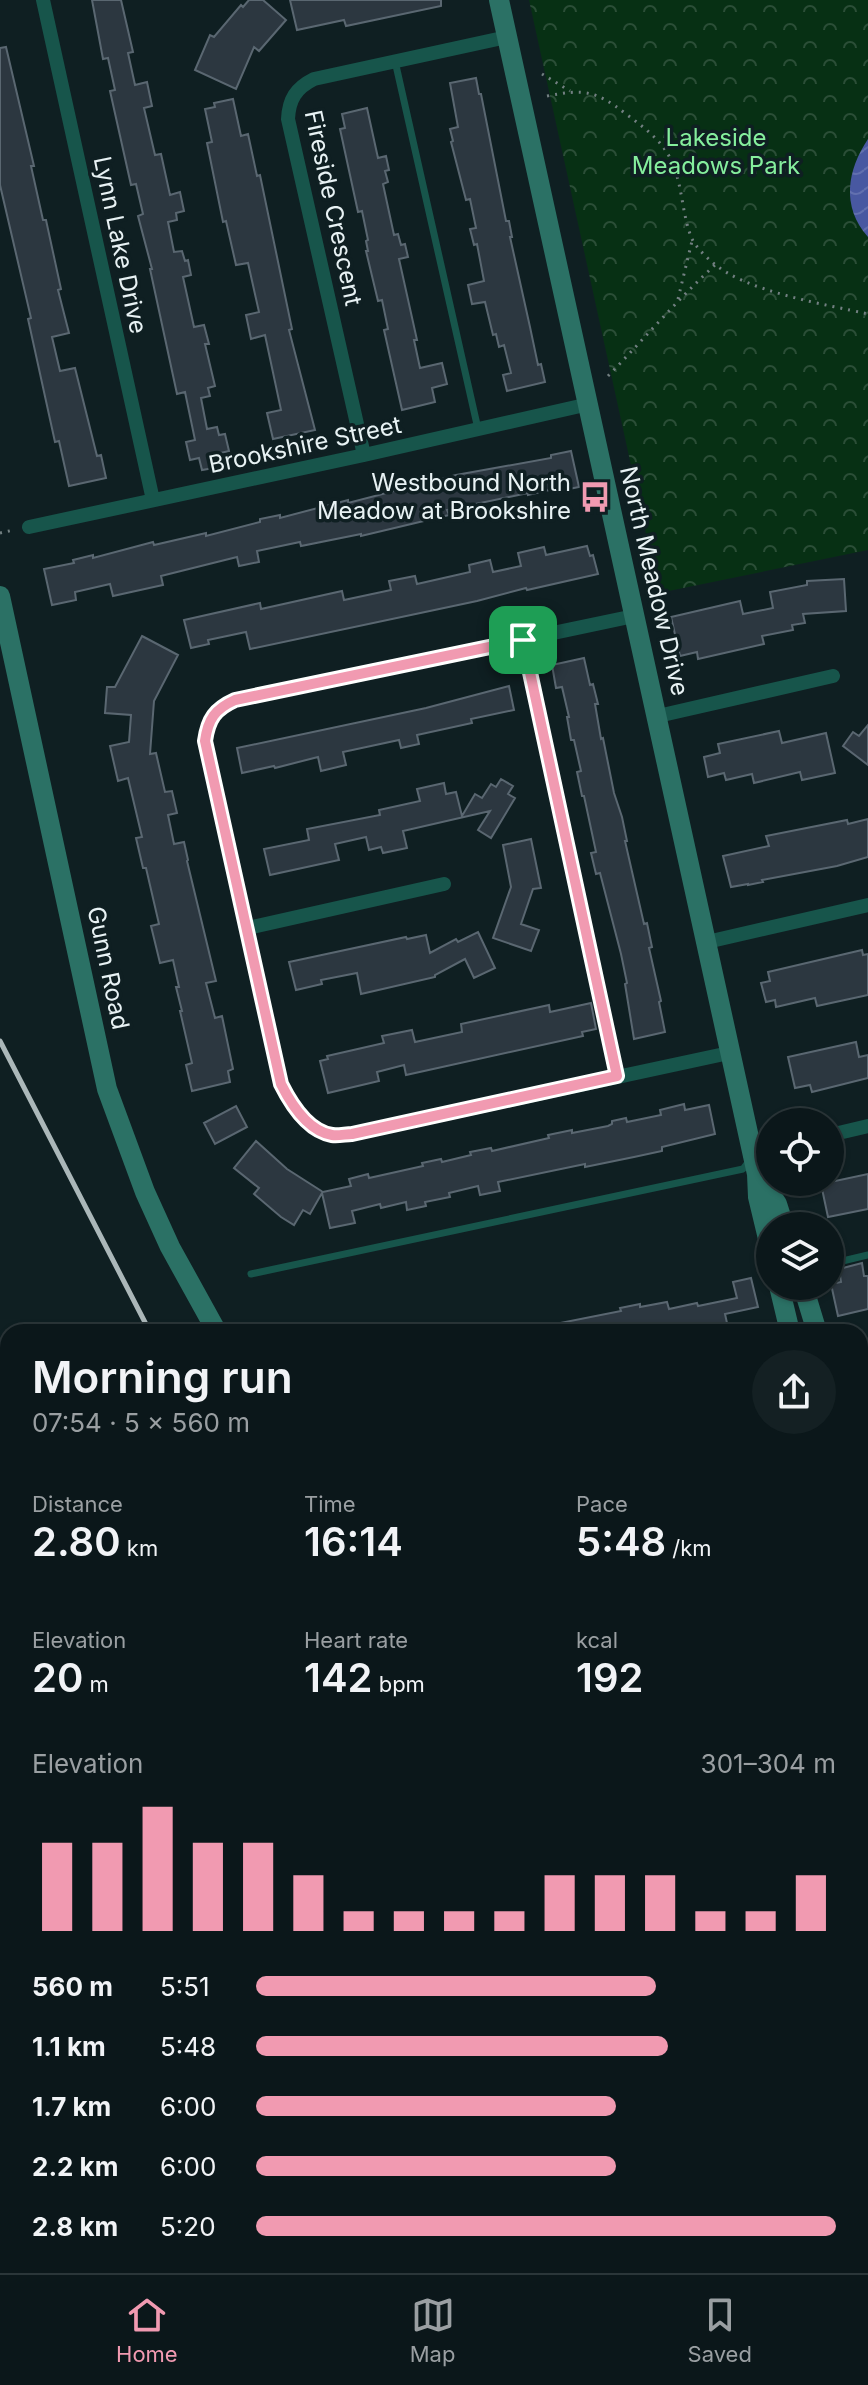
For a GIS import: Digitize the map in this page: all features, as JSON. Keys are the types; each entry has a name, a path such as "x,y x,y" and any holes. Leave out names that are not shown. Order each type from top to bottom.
{"street":[{"name":"Lynn Lake Drive","path":"43,0 153,500"},
{"name":"North Meadow Drive","path":"499,0 658,716 729,1053 756,1146"},
{"name":"Fireside Crescent","path":"364,455 288,119 289,105 295,92 314,79 507,37"},
{"name":"Brookshire Street","path":"29,527 589,404"},
{"name":"Gunn Road","path":"0,596 107,1089 145,1192 170,1247 213,1324"},
{"path":"634,616 235,700 220,707 207,723 205,741 281,1084 290,1103 315,1127 331,1135 352,1134 729,1053"},
{"path":"523,640 617,1076"},
{"path":"658,716 833,676"},
{"path":"248,928 444,884"},
{"path":"707,942 868,905"},
{"path":"844,1132 868,1126"},
{"path":"782,1300 788,1324"},
{"path":"807,1300 815,1324"}],"lane":[{"path":"395,61 478,429"},
{"path":"251,1274 743,1169 756,1162"},
{"path":"844,1261 868,1255"}],"path":[{"path":"542,74 570,91"},
{"path":"547,96 570,91 587,91 597,95 616,106 659,142 670,158 677,177 693,240 715,265 761,288 868,314"},
{"path":"678,299 693,240"},
{"path":"608,376 655,328 678,299 715,265"}],"green space":[{"name":"Lakeside Meadows Park","path":"529,0 868,0 868,550 659,593"}],"water":[{"path":"868,139 868,237 854,213 850,188 855,163"}],"building":[{"path":"92,0 121,0 133,52 128,53 135,85 147,82 152,106 144,108 155,155 161,154 170,195 180,192 184,211 176,213 177,220 168,222 174,252 182,251 185,261 188,260 191,275 183,277 194,327 204,325 215,386 208,388 210,396 201,398 207,429 217,427 219,435 225,434 229,451 212,455 214,468 202,470 199,458 190,460 186,442 195,440 185,392 177,394 138,216 143,214 136,184 131,185 110,91 115,90 108,58 103,59"},
{"path":"249,0 263,0 286,20 259,51 254,47 236,89 195,70 210,35 214,37"},
{"path":"290,0 441,0 441,6 346,26 344,20 297,30"},
{"path":"6,47 69,333 52,337 60,371 75,368 97,456 101,455 106,478 69,486 59,441 55,442 28,319 31,318 0,185 0,48"},
{"path":"476,78 538,365 541,364 545,382 507,391 503,375 511,373 504,345 499,347 496,334 493,335 485,302 472,304 468,285 484,281 477,244 474,245 470,229 476,228 470,199 466,200 451,142 450,129 458,127 450,83"},
{"path":"233,99 241,136 248,134 257,176 260,175 292,329 289,330 315,430 273,439 267,413 281,410 265,335 251,339 246,315 259,312 248,263 236,265 226,221 223,222 207,143 212,142 205,109 215,107 214,103"},
{"path":"367,108 378,158 386,156 389,170 385,171 388,182 383,184 394,235 398,234 401,245 405,244 408,257 399,259 420,368 442,363 447,384 432,388 435,402 402,410 384,330 388,329 382,300 378,301 366,251 368,240 362,211 358,212 340,129 345,128 342,114"},
{"path":"571,451 579,487 528,493 447,510 449,515 361,536 301,546 300,542 257,551 259,562 239,566 237,557 161,576 163,585 113,596 110,584 75,592 76,600 52,605 44,569 74,563 73,560 93,555 93,558 153,542 154,545 206,533 206,536 260,522 260,519 280,515 280,518 456,475 551,458 551,455"},
{"path":"587,546 598,574 250,649 246,632 208,640 209,644 191,648 184,620 260,603 261,609 342,591 344,600 391,590 389,581 415,576 417,584 470,572 469,565 490,560 493,572 521,566 518,553 544,547 546,555"},
{"path":"844,579 846,611 803,614 805,623 792,625 793,630 762,636 764,644 698,659 697,652 680,656 671,617 740,601 743,614 773,608 770,592 807,585 807,581"},
{"path":"142,636 178,655 154,701 150,754 156,753 165,792 172,791 177,813 168,815 174,844 184,842 216,981 206,983 215,1018 222,1016 233,1069 228,1071 230,1082 192,1091 186,1065 192,1063 173,960 160,963 151,926 159,924 136,838 142,837 128,778 118,781 110,746 129,742 131,715 105,713 107,687 115,687"},
{"path":"584,658 598,704 595,704 601,739 622,817 644,924 647,923 652,947 649,948 661,1001 665,1032 634,1039 621,954 600,873 596,874 591,853 596,852 577,772 581,771 574,740 571,740 562,687 556,688 552,665"},
{"path":"509,686 514,710 417,735 419,744 401,748 399,740 343,752 346,765 321,771 318,757 242,773 237,748 426,708"},
{"path":"868,725 868,765 843,746 853,732 859,736"},
{"path":"779,731 782,743 826,733 835,773 802,780 800,772 754,783 752,774 726,780 724,773 708,777 704,757 720,753 718,744"},
{"path":"501,779 513,786 508,794 515,798 491,838 478,830 490,811 403,831 407,848 383,853 381,847 369,850 366,837 335,844 339,860 270,875 264,849 309,840 307,829 380,815 379,810 420,801 417,789 444,783 446,794 456,792 462,816 475,794 482,798 491,784 496,787"},
{"path":"868,819 868,857 731,887 723,856 769,846 766,836 847,820 848,824"},
{"path":"531,839 541,888 533,889 521,924 539,930 531,951 493,938 511,887 503,845"},
{"path":"478,932 495,968 474,978 465,959 435,977 361,994 357,973 321,980 322,984 296,990 289,962 426,935 430,953 456,939 458,942"},
{"path":"862,950 863,955 868,954 868,995 817,1006 815,998 776,1007 775,1000 766,1002 761,983 770,981 768,972"},
{"path":"591,1003 596,1029 582,1032 583,1036 406,1075 404,1065 377,1072 379,1081 328,1093 320,1061 328,1059 327,1056 384,1043 382,1036 412,1030 415,1042 462,1032 461,1024 549,1005 550,1012"},
{"path":"856,1042 859,1057 868,1055 868,1078 812,1092 810,1085 795,1088 788,1057"},
{"path":"684,1104 685,1110 709,1105 715,1134 662,1147 662,1151 498,1182 500,1191 480,1195 478,1186 449,1193 450,1197 425,1202 426,1206 407,1210 406,1202 381,1208 380,1204 352,1211 355,1223 330,1228 322,1193 310,1214 303,1210 294,1225 254,1194 259,1188 234,1168 256,1141 287,1169 323,1192 351,1186 349,1179 368,1174 369,1178 423,1166 422,1163 471,1155 470,1152 491,1148 492,1151 549,1138 548,1135 608,1126 612,1121 626,1118 627,1122 661,1115 660,1110"},
{"path":"236,1106 247,1127 215,1144 204,1123"},
{"path":"868,1174 868,1209 844,1214 827,1212 824,1196 844,1196 844,1179"},
{"path":"862,1263 864,1276 868,1276 868,1309 838,1316 834,1300 844,1300 844,1268"},
{"path":"751,1278 758,1307 725,1314 727,1324 555,1324 621,1311 620,1308 640,1304 640,1307 667,1302 669,1309 737,1298 733,1282"}],"railway":[{"path":"0,1041 146,1324"}],"place":[{"name":"Westbound North Meadow at Brookshire","path":"595,497"}],"route":[{"path":"523,640 617,1076 352,1134 331,1135 315,1127 299,1113 281,1084 205,741 207,723 220,707 235,700 523,640"}]}
